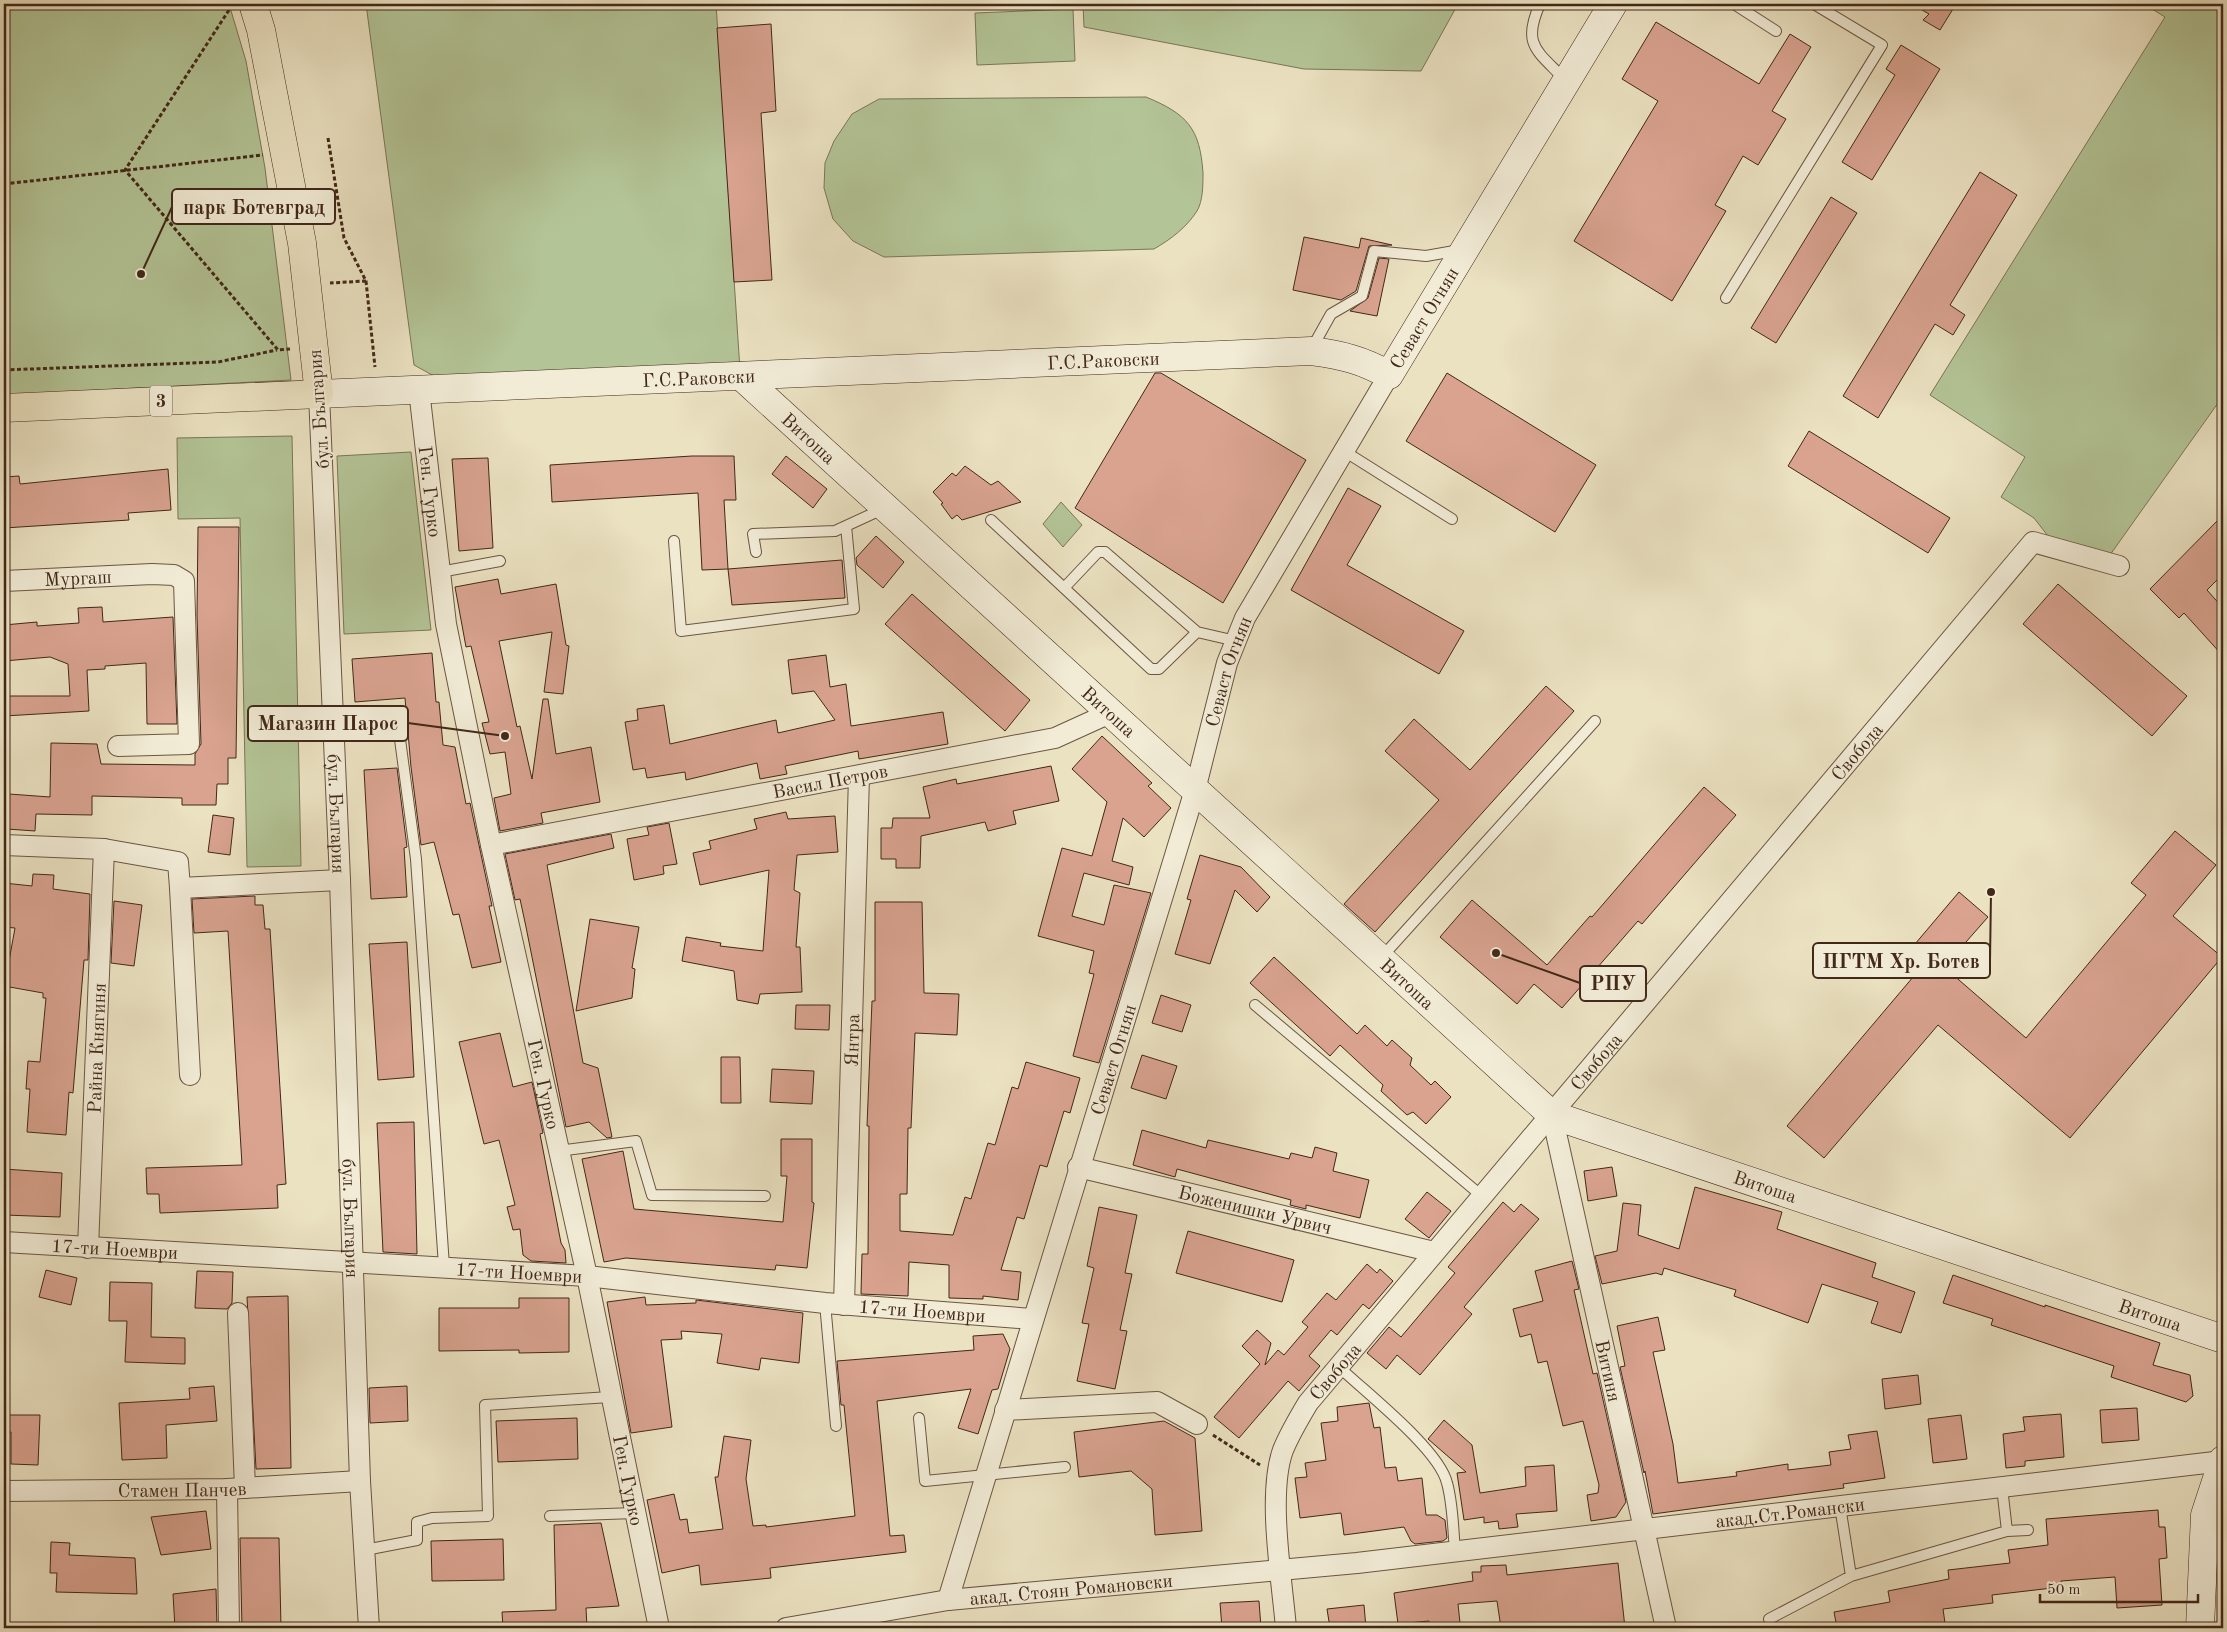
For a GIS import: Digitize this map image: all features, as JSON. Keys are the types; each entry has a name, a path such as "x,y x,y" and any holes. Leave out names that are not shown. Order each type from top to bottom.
{"main road":[{"name":"бул. България","path":"253,4 261,30 286,153 307,284 319,394"},
{"name":"Г.С.Раковски","path":"4,408 319,394"}],"street":[{"name":"Севаст Огнян","path":"948,1600 1078,1167 1195,790 1219,691 1236,641 1258,595 1613,4"},
{"name":"Г.С.Раковски","path":"319,394 1311,351 1348,356 1369,364 1390,376"},
{"name":"Витоша","path":"740,376 1552,1115 2223,1339"},
{"name":"Ген. Гурко","path":"418,390 446,624 491,845 587,1276 610,1397 659,1628"},
{"name":"бул. България","path":"319,394 340,880 360,1481 370,1628"},
{"name":"Свобода","path":"1286,1628 1276,1504 1277,1477 1283,1452 1294,1426 1308,1403 2033,542 2119,566"},
{"name":"Мургаш","path":"4,581 152,574 174,575 184,581 189,744 118,746"},
{"name":"Васил Петров","path":"491,845 1055,738 1110,713"},
{"name":"Янтра","path":"835,1304 859,776"},
{"path":"4,845 104,848 178,862 190,1075"},
{"name":"Райна Княгиня","path":"88,1248 104,848"},
{"path":"180,888 340,880"},
{"name":"Витиня","path":"1552,1115 1666,1628"},
{"name":"Боженишки Урвич","path":"1078,1167 1434,1252"},
{"name":"17-ти Ноември","path":"4,1242 444,1266 587,1276 835,1304 1033,1318"},
{"path":"229,1628 236,1489 238,1313"},
{"path":"1006,1410 1157,1402 1197,1424"},
{"path":"2195,1625 2205,1515 2223,1461"},
{"name":"акад.Ст.Романски","path":"1357,1563 2223,1461"},
{"name":"Стамен Панчев","path":"4,1490 236,1489 360,1481"},
{"name":"акад. Стоян Романовски","path":"786,1628 948,1600 1357,1563"}],"lane":[{"path":"1540,4 1534,17 1530,36 1538,52 1567,81"},
{"path":"1734,4 1776,31"},
{"path":"1726,298 1882,45 1814,4"},
{"path":"1311,351 1331,314 1362,296 1374,251 1426,256 1466,249"},
{"path":"1344,451 1452,519"},
{"path":"756,552 753,534 835,531 886,508"},
{"path":"991,520 1152,669 1159,669 1196,632"},
{"path":"674,541 681,631 854,609 846,526"},
{"path":"1064,588 1098,552 1105,552 1196,632 1236,641"},
{"path":"440,572 500,561"},
{"path":"397,718 416,859 444,1266"},
{"path":"1381,959 1595,721"},
{"path":"1255,1005 1483,1197"},
{"path":"558,1151 636,1141 652,1195 765,1196"},
{"path":"835,1304 836,1426"},
{"path":"1338,1366 1425,1446 1439,1462 1447,1482 1455,1551"},
{"path":"365,1550 417,1540 417,1522 432,1518 488,1516 485,1405 610,1397"},
{"path":"919,1418 925,1481 1066,1467"},
{"path":"2002,1487 2007,1531"},
{"path":"1840,1506 1850,1576"},
{"path":"550,1516 634,1513"},
{"path":"1769,1619 1850,1576 2007,1531 2028,1530"}],"path":[{"path":"125,170 233,4"},
{"path":"328,138 344,238 366,281 377,392"},
{"path":"4,184 286,153"},
{"path":"125,170 278,350"},
{"path":"307,284 366,281"},
{"path":"4,370 218,362 278,350 315,348"},
{"path":"1197,1424 1277,1477"}],"green space":[{"path":"4,4 229,4 246,61 265,168 291,380 4,395"},
{"path":"366,4 716,4 740,370 434,376 414,365"},
{"path":"1083,4 1458,4 1421,71 1304,69 1084,27"},
{"path":"2144,4 2223,4 2223,396 2110,555 2048,536 2034,518 2001,497 2025,457 1930,395 2165,17"},
{"path":"1073,9 1075,61 977,65 975,13"},
{"path":"1146,97 1172,110 1189,125 1199,145 1203,173 1202,198 1197,211 1178,233 1154,249 884,257 853,241 833,219 824,188 825,163 834,141 852,114 879,99"},
{"path":"292,436 301,866 247,867 240,518 178,519 177,438"},
{"path":"411,452 431,630 344,634 337,456"},
{"path":"1061,502 1082,525 1063,547 1043,524"}],"building":[{"path":"1912,4 1956,4 1940,30 1923,20 1929,14"},
{"path":"1656,22 1759,84 1790,34 1811,47 1772,111 1786,119 1758,165 1743,156 1715,205 1726,211 1672,301 1574,241 1658,101 1622,79"},
{"path":"771,24 776,111 761,113 772,280 734,282 717,28"},
{"path":"1901,45 1940,69 1872,180 1842,162 1895,75 1886,69"},
{"path":"1980,172 2017,195 1950,305 1965,315 1953,335 1935,324 1878,418 1843,396"},
{"path":"1831,197 1857,213 1776,343 1751,328"},
{"path":"1304,237 1359,248 1361,238 1392,245 1369,246 1356,291 1341,300 1293,290"},
{"path":"1379,258 1389,259 1377,316 1350,311 1368,298"},
{"path":"1155,373 1161,373 1306,460 1223,603 1075,508"},
{"path":"1447,373 1596,465 1555,532 1406,441"},
{"path":"1809,431 1950,518 1928,553 1788,466"},
{"path":"692,456 734,456 736,500 724,500 728,569 702,570 698,493 552,502 550,465"},
{"path":"786,456 827,489 813,508 772,474"},
{"path":"488,458 493,548 459,551 452,459"},
{"path":"965,466 991,485 998,481 1021,502 962,520 957,515 952,519 941,504 943,503 933,492 952,473 956,476"},
{"path":"168,469 171,510 128,513 129,520 4,528 4,477 19,476 20,484"},
{"path":"1348,488 1381,506 1347,565 1464,631 1439,674 1291,590"},
{"path":"2223,515 2223,574 2207,590 2223,608 2223,656 2184,613 2179,618 2150,589"},
{"path":"198,527 239,527 236,758 228,758 228,784 217,784 216,805 182,805 182,798 92,796 92,815 36,814 35,831 7,829 9,794 50,797 51,743 97,744 101,764 195,765 195,754 201,744 197,615"},
{"path":"876,536 904,562 883,588 857,565 856,558"},
{"path":"842,560 845,598 732,605 728,569"},
{"path":"498,579 501,594 556,584 566,645 569,646 563,694 544,692 552,632 499,641 517,727 520,726 532,779 543,699 548,699 556,754 591,747 600,802 541,813 543,823 500,831 494,798 511,794 505,752 490,754 482,723 489,722 471,646 466,647 455,587"},
{"path":"2058,584 2187,696 2152,736 2023,624"},
{"path":"912,594 1030,700 1005,731 885,624"},
{"path":"102,607 103,622 173,617 177,724 147,724 146,663 105,666 105,669 87,670 89,711 4,716 4,696 70,696 68,664 50,657 4,661 4,625 37,622 37,626 79,623 78,608"},
{"path":"432,653 436,702 439,702 443,745 455,747 466,804 470,803 492,906 489,906 501,962 472,968 459,914 453,915 434,842 421,845 411,767 405,698 355,702 352,659"},
{"path":"826,655 830,687 846,684 851,726 943,712 948,744 859,759 858,751 785,766 787,774 760,779 757,763 686,780 685,772 647,778 645,768 633,770 625,722 638,720 637,709 664,705 670,744 776,720 778,733 835,720 814,691 792,694 788,660"},
{"path":"1546,686 1574,711 1375,932 1344,904 1439,800 1385,751 1414,719 1470,770"},
{"path":"1102,736 1152,783 1148,786 1171,808 1144,837 1123,818 1112,861 1133,867 1129,885 1084,873 1072,916 1104,925 1114,885 1151,893 1099,1063 1073,1056 1094,974 1089,973 1094,951 1038,936 1062,848 1092,856 1107,802 1072,769"},
{"path":"1051,766 1059,801 1013,811 1016,824 988,831 985,822 921,836 920,868 896,868 896,859 881,859 881,828 892,828 893,818 930,818 923,787 956,779 957,784"},
{"path":"397,768 407,847 404,848 407,897 371,899 364,770"},
{"path":"1704,787 1736,815 1642,924 1638,921 1562,1008 1534,984 1517,1004 1440,937 1472,900 1547,965 1590,916 1592,917"},
{"path":"786,812 788,819 835,816 838,852 797,855 794,890 800,893 796,947 800,947 802,992 760,994 758,1004 737,1000 734,971 682,961 686,937 721,943 720,946 763,951 769,870 700,885 693,853 711,849 709,841 757,829 754,819"},
{"path":"213,815 234,818 230,855 208,852"},
{"path":"669,823 677,864 663,866 664,874 634,880 627,839 649,835 647,827"},
{"path":"2175,831 2216,865 2173,916 2222,957 2070,1138 1938,1025 1824,1158 1787,1126 1919,970 1904,957 1959,892 1988,917 1944,967 2026,1038 2146,895 2131,883"},
{"path":"611,834 614,848 547,865 583,1063 598,1068 612,1137 607,1138 589,1122 566,1127 520,899 515,900 505,854"},
{"path":"1200,855 1241,867 1270,897 1257,912 1235,890 1210,964 1175,954 1191,900 1187,899"},
{"path":"33,874 54,875 53,889 90,894 88,960 84,960 73,1093 69,1092 66,1135 27,1132 30,1089 26,1089 28,1061 40,1062 46,998 43,998 43,993 4,986 4,961 9,961 15,928 4,927 4,883 32,886"},
{"path":"255,896 255,905 263,905 265,929 270,929 286,1184 277,1185 278,1208 160,1213 159,1194 147,1194 146,1168 242,1165 228,931 194,933 192,899"},
{"path":"114,901 142,905 134,966 111,963"},
{"path":"875,902 922,902 924,993 959,994 957,1035 915,1033 911,1128 908,1128 907,1194 900,1194 900,1231 953,1235 965,1197 971,1199 988,1143 995,1145 1012,1087 1018,1089 1026,1062 1080,1078 1070,1113 1064,1111 1047,1167 1040,1165 1024,1219 1017,1217 1001,1270 1021,1272 1018,1300 983,1296 983,1299 949,1298 949,1265 909,1262 908,1296 861,1294 862,1254 868,1254 869,1126 867,1126 872,1001 875,1001"},
{"path":"590,919 639,927 632,968 635,969 632,998 576,1011"},
{"path":"407,942 414,1077 378,1080 369,944"},
{"path":"1274,957 1357,1034 1365,1025 1387,1046 1392,1040 1412,1058 1410,1065 1431,1085 1435,1081 1451,1097 1426,1124 1413,1112 1407,1115 1381,1091 1383,1085 1340,1045 1330,1056 1250,983"},
{"path":"1161,995 1191,1005 1182,1032 1152,1023"},
{"path":"796,1005 830,1005 829,1030 795,1029"},
{"path":"500,1033 513,1087 532,1082 543,1133 540,1134 561,1243 565,1250 566,1263 531,1261 523,1255 520,1229 513,1230 507,1207 515,1205 499,1140 484,1144 459,1042"},
{"path":"1142,1055 1177,1066 1166,1099 1131,1088"},
{"path":"721,1057 740,1057 741,1103 721,1103"},
{"path":"772,1069 814,1071 812,1104 770,1102"},
{"path":"414,1122 417,1254 383,1252 377,1123"},
{"path":"1142,1130 1206,1148 1208,1140 1289,1159 1291,1153 1312,1158 1315,1147 1337,1153 1333,1171 1369,1180 1360,1218 1306,1205 1306,1209 1290,1205 1291,1200 1177,1169 1175,1177 1133,1165"},
{"path":"781,1139 812,1139 812,1202 814,1203 807,1268 776,1265 775,1270 626,1258 604,1262 582,1159 623,1151 634,1209 783,1222 787,1176 781,1176"},
{"path":"1612,1167 1617,1196 1588,1201 1584,1171"},
{"path":"4,1169 62,1173 60,1217 4,1215"},
{"path":"1695,1187 1782,1212 1777,1229 1876,1263 1872,1277 1915,1292 1901,1333 1871,1323 1878,1302 1822,1284 1808,1323 1734,1296 1736,1290 1664,1268 1662,1275 1656,1273 1602,1284 1595,1256 1617,1251 1623,1203 1641,1205 1638,1235 1679,1249"},
{"path":"1427,1192 1451,1211 1429,1238 1405,1219"},
{"path":"1503,1202 1514,1212 1521,1204 1539,1219 1464,1307 1472,1314 1420,1375 1397,1355 1386,1369 1367,1353 1389,1327 1401,1337 1455,1273 1448,1267"},
{"path":"1099,1207 1137,1215 1125,1273 1132,1274 1120,1330 1127,1331 1115,1389 1077,1381 1089,1324 1082,1323 1094,1268 1087,1266"},
{"path":"1188,1231 1294,1260 1282,1302 1176,1273"},
{"path":"1572,1261 1579,1289 1574,1290 1593,1374 1597,1373 1626,1502 1616,1517 1591,1521 1587,1495 1598,1493 1599,1485 1583,1421 1563,1426 1547,1361 1538,1363 1531,1334 1520,1337 1513,1309 1543,1301 1535,1271"},
{"path":"1367,1264 1377,1273 1380,1269 1393,1281 1369,1309 1363,1304 1337,1335 1331,1330 1309,1356 1320,1366 1299,1391 1288,1381 1239,1438 1214,1417 1260,1364 1242,1346 1257,1330 1271,1343 1265,1365 1278,1350 1284,1355 1308,1327 1302,1322 1327,1293 1336,1300"},
{"path":"46,1270 77,1278 71,1305 39,1297"},
{"path":"197,1271 233,1272 232,1303 227,1309 195,1308"},
{"path":"1953,1275 2045,1307 2045,1305 2160,1343 2153,1365 2190,1375 2193,1396 2186,1402 2111,1377 2114,1366 1991,1325 1993,1319 1943,1303"},
{"path":"110,1282 152,1283 151,1337 185,1338 185,1364 125,1362 127,1321 109,1321"},
{"path":"288,1296 291,1468 256,1469 247,1297"},
{"path":"645,1297 646,1305 696,1303 696,1300 803,1313 799,1363 761,1358 759,1370 717,1363 722,1334 681,1331 682,1339 661,1340 672,1427 631,1433 607,1302"},
{"path":"519,1298 569,1298 569,1352 519,1353 519,1350 439,1351 439,1308 519,1308"},
{"path":"1658,1317 1665,1350 1653,1352 1673,1444 1678,1483 1737,1476 1736,1472 1788,1464 1788,1470 1831,1465 1829,1452 1851,1449 1848,1435 1877,1431 1885,1478 1843,1484 1844,1488 1653,1514 1645,1471 1644,1473 1620,1367 1625,1366 1617,1326"},
{"path":"1003,1334 1010,1349 998,1389 992,1390 978,1434 958,1428 971,1389 877,1401 890,1536 904,1535 906,1552 770,1568 771,1578 701,1585 699,1565 662,1573 647,1500 674,1494 680,1520 687,1519 689,1533 723,1529 715,1477 718,1477 724,1436 751,1440 746,1479 753,1526 766,1525 766,1527 855,1516 844,1405 841,1405 837,1361 974,1350 973,1336"},
{"path":"1918,1375 1921,1404 1885,1409 1882,1379"},
{"path":"214,1386 217,1421 166,1425 167,1458 122,1460 119,1403 190,1399 189,1388"},
{"path":"407,1386 408,1421 370,1423 369,1388"},
{"path":"1369,1403 1374,1428 1380,1427 1385,1468 1396,1467 1398,1481 1422,1478 1426,1515 1437,1515 1445,1520 1447,1538 1443,1541 1415,1544 1411,1541 1404,1527 1344,1535 1341,1513 1300,1518 1295,1478 1307,1477 1305,1463 1326,1460 1321,1423 1338,1421 1337,1407"},
{"path":"2137,1408 2139,1440 2102,1443 2100,1410"},
{"path":"2061,1414 2064,1457 2025,1461 2025,1466 2006,1468 2003,1434 2025,1431 2023,1417"},
{"path":"4,1415 40,1415 38,1465 11,1464 11,1432 4,1432"},
{"path":"1961,1415 1967,1459 1933,1463 1928,1419"},
{"path":"577,1418 578,1459 498,1462 496,1421"},
{"path":"1444,1420 1472,1445 1480,1493 1526,1486 1525,1467 1554,1465 1557,1511 1516,1514 1518,1527 1499,1529 1498,1521 1484,1523 1484,1517 1464,1520 1457,1473 1466,1472 1428,1439"},
{"path":"1164,1421 1195,1438 1202,1531 1155,1535 1152,1489 1131,1471 1079,1477 1074,1432"},
{"path":"2158,1510 2159,1527 2165,1527 2167,1558 2159,1559 2162,1605 2117,1608 2115,1577 2061,1581 2061,1587 1992,1595 1993,1603 1943,1609 1945,1623 1916,1628 1837,1628 1834,1612 1890,1602 1888,1591 1949,1579 1948,1570 2010,1563 2008,1550 2048,1545 2046,1519"},
{"path":"206,1511 211,1549 161,1555 151,1517"},
{"path":"601,1523 619,1606 586,1608 587,1628 503,1628 502,1612 556,1610 554,1525"},
{"path":"240,1538 279,1538 281,1628 242,1628"},
{"path":"503,1539 504,1580 432,1581 431,1541"},
{"path":"51,1542 70,1543 69,1555 135,1558 137,1594 56,1592 57,1573 50,1573"},
{"path":"1618,1563 1625,1628 1501,1628 1497,1601 1458,1604 1460,1623 1430,1627 1429,1621 1398,1624 1394,1593 1473,1581 1472,1572 1481,1572 1481,1566 1506,1565 1507,1575"},
{"path":"216,1589 217,1628 175,1628 173,1594"},
{"path":"1259,1601 1261,1628 1222,1628 1220,1603"},
{"path":"1364,1605 1366,1628 1330,1628 1327,1609"}],"place":[{"name":"парк Ботевград","path":"141,274"},
{"name":"Магазин Парос","path":"505,736"},
{"name":"ПГТМ Хр. Ботев","path":"1991,892"},
{"name":"РПУ","path":"1496,953"}]}
